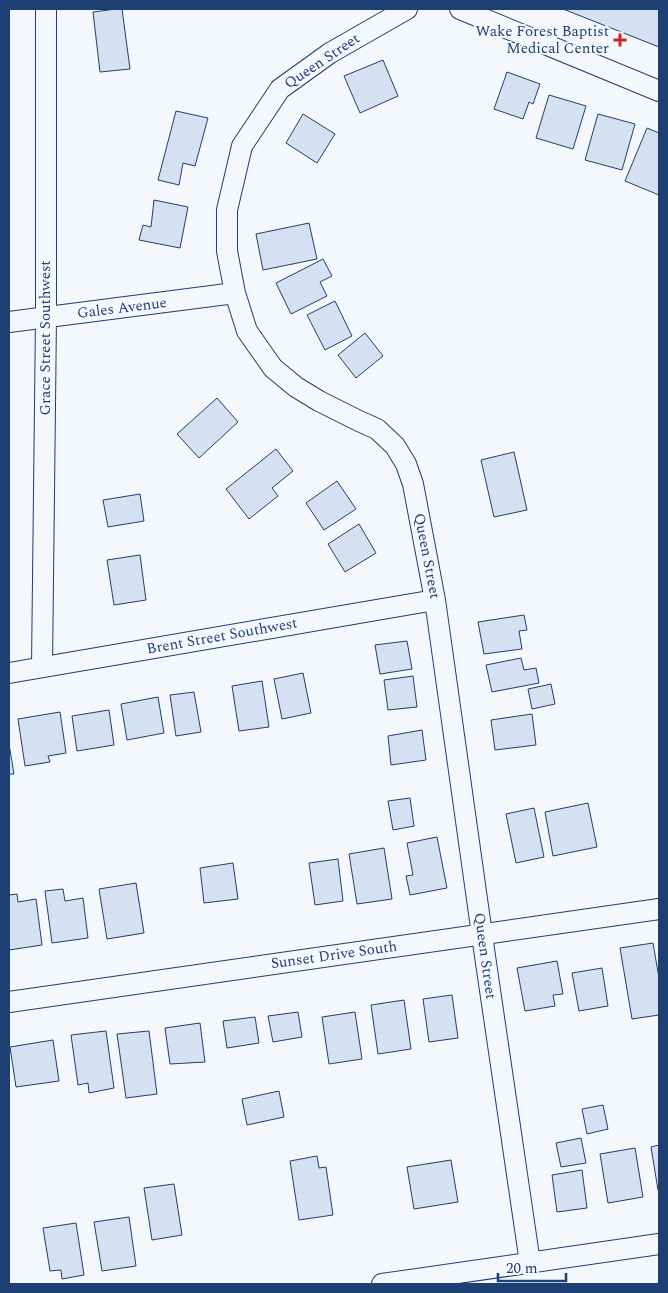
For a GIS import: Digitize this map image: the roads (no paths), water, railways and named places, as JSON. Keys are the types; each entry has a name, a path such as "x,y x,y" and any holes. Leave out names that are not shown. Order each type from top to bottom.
{"street":[{"name":"Grace Street Southwest","path":"42,667 46,318 46,9"},
{"name":"Queen Street","path":"407,9 330,53 280,89 242,146 227,210 227,251 235,293 248,331 273,368 296,387 319,401 377,429 395,446 406,464 413,484 435,600 530,1263"},
{"path":"460,9 659,90"},
{"name":"Gales Avenue","path":"9,322 235,293"},
{"name":"Brent Street Southwest","path":"9,673 435,600"},
{"name":"Sunset Drive South","path":"9,1002 659,909"},
{"path":"382,1284 659,1244"}],"place":[{"name":"Wake Forest Baptist Medical Center","path":"620,40"}]}
